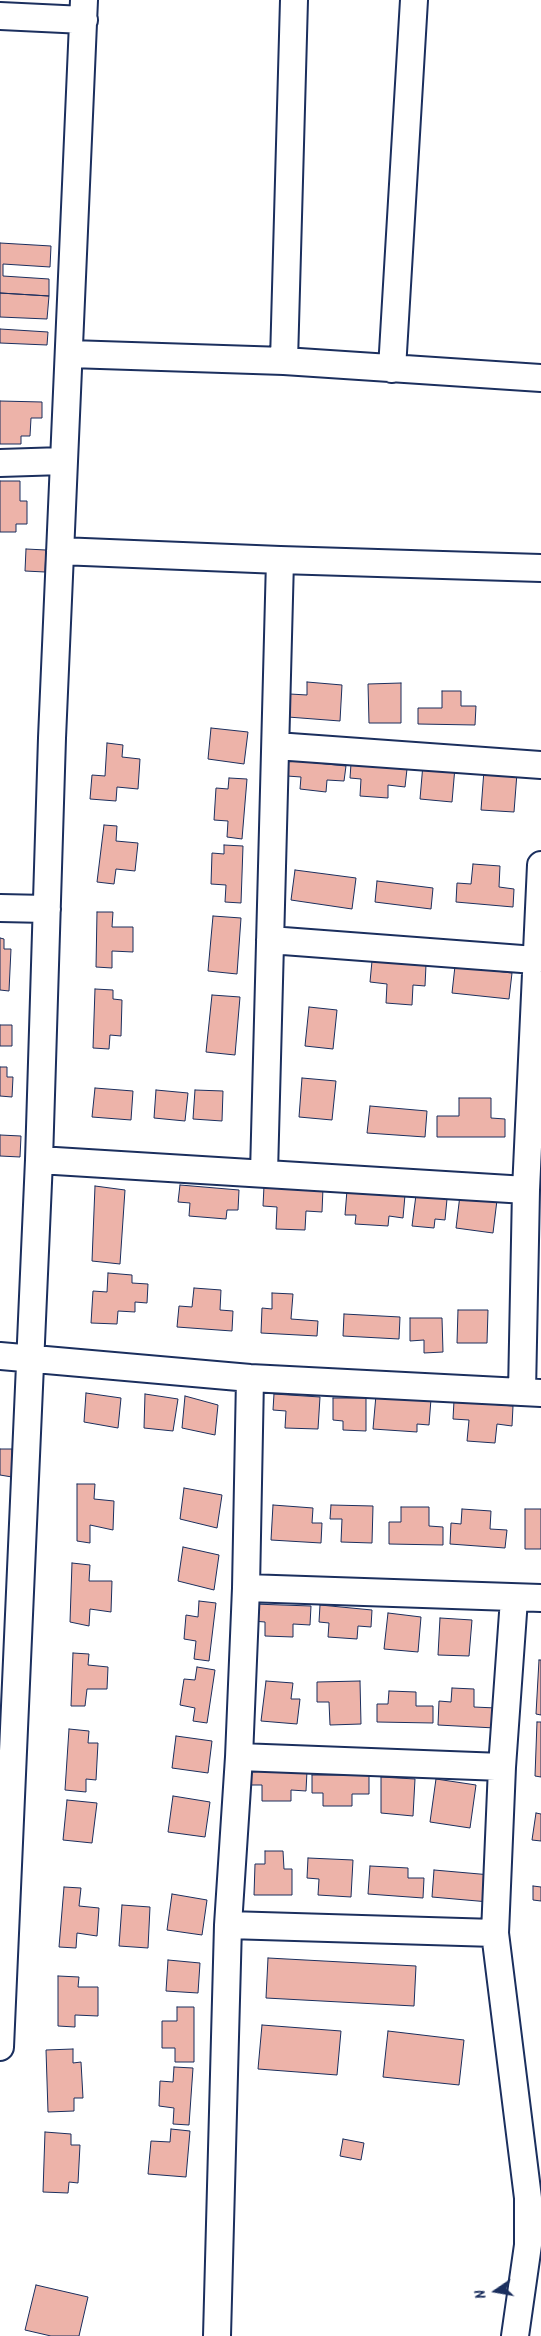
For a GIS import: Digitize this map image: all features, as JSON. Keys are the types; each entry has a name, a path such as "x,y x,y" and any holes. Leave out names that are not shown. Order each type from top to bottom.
{"street":[{"path":"284,361 294,0"},
{"path":"392,369 414,0"},
{"path":"0,16 84,10 70,354 63,461 39,1160 5,1802 0,2048"},
{"path":"70,354 284,361 541,378"},
{"path":"0,463 63,461"},
{"path":"60,551 541,568"},
{"path":"264,1173 280,560"},
{"path":"276,746 541,765"},
{"path":"0,1356 250,1378 532,1392 526,1190 535,960 541,865"},
{"path":"0,908 47,909"},
{"path":"270,940 535,960"},
{"path":"39,1160 526,1190"},
{"path":"217,2336 228,1925 239,1757 246,1588 250,1378"},
{"path":"246,1588 514,1599 541,1598"},
{"path":"514,1599 502,1766 495,1934 528,2198 528,2245 515,2336"},
{"path":"239,1757 502,1766"},
{"path":"228,1925 495,1934"}],"building":[{"path":"0,243 51,246 50,267 3,264 3,276 49,279 49,296 0,293"},
{"path":"0,293 49,296 47,319 0,317"},
{"path":"0,329 48,332 47,345 0,343"},
{"path":"0,401 42,402 42,418 31,418 30,436 21,436 21,444 0,444"},
{"path":"0,481 20,481 20,501 27,501 27,524 16,524 16,532 0,532"},
{"path":"26,549 46,550 45,572 25,571"},
{"path":"307,682 342,685 340,721 288,717 290,694 307,695"},
{"path":"401,683 401,723 369,723 368,684"},
{"path":"442,691 461,691 461,706 476,706 475,725 418,724 418,708 442,708"},
{"path":"211,728 248,732 244,764 208,759"},
{"path":"107,743 123,745 122,757 140,759 138,789 117,787 116,801 90,799 92,775 105,776"},
{"path":"288,760 346,766 344,781 327,780 326,792 300,789 301,777 287,776"},
{"path":"351,764 407,769 405,787 388,785 388,798 360,796 361,779 350,778"},
{"path":"423,764 455,767 452,802 420,799"},
{"path":"484,770 517,773 514,812 481,810"},
{"path":"229,778 247,779 242,839 227,837 228,821 214,820 216,788 228,789"},
{"path":"104,825 117,826 116,841 138,843 135,871 116,869 114,884 97,882"},
{"path":"224,845 243,846 241,903 225,902 226,885 211,884 212,853 224,854"},
{"path":"473,864 500,866 499,887 514,889 513,907 456,902 457,883 471,884"},
{"path":"295,870 356,878 352,909 291,900"},
{"path":"377,881 433,888 431,909 375,902"},
{"path":"97,912 113,912 112,927 133,927 133,952 112,951 112,968 96,967"},
{"path":"213,916 241,918 237,974 208,971"},
{"path":"0,938 4,939 4,949 11,949 9,991 0,990"},
{"path":"372,961 426,965 425,986 413,985 412,1005 386,1003 387,984 370,982"},
{"path":"455,966 512,973 509,999 452,993"},
{"path":"95,989 113,990 113,999 122,1000 121,1036 110,1035 109,1049 93,1048"},
{"path":"212,995 240,997 235,1055 206,1052"},
{"path":"309,1007 337,1010 333,1049 305,1046"},
{"path":"0,1025 12,1025 12,1046 0,1046"},
{"path":"0,1067 7,1067 7,1077 13,1077 12,1097 0,1096"},
{"path":"302,1078 336,1081 332,1120 299,1117"},
{"path":"95,1088 133,1091 131,1120 92,1117"},
{"path":"156,1090 188,1093 185,1121 154,1118"},
{"path":"195,1090 223,1091 222,1121 193,1119"},
{"path":"459,1098 491,1098 491,1118 505,1119 505,1137 437,1137 437,1116 459,1116"},
{"path":"370,1106 427,1111 425,1137 367,1133"},
{"path":"0,1135 21,1136 20,1157 0,1156"},
{"path":"180,1185 239,1190 238,1210 227,1210 226,1219 189,1216 190,1203 178,1202"},
{"path":"95,1186 125,1190 120,1264 92,1261"},
{"path":"264,1186 323,1188 322,1212 306,1211 305,1230 276,1229 277,1207 263,1206"},
{"path":"347,1190 405,1195 403,1218 389,1216 388,1226 355,1224 356,1215 345,1215"},
{"path":"416,1195 447,1199 445,1220 435,1219 434,1228 412,1226"},
{"path":"460,1195 497,1200 493,1233 456,1228"},
{"path":"108,1273 132,1275 132,1283 148,1284 147,1303 135,1302 135,1312 118,1311 117,1324 91,1323 93,1291 107,1292"},
{"path":"194,1288 221,1290 220,1310 233,1311 232,1331 177,1327 179,1306 192,1307"},
{"path":"272,1293 293,1294 291,1319 318,1321 317,1336 261,1333 262,1308 272,1309"},
{"path":"458,1310 488,1310 487,1343 457,1343"},
{"path":"344,1314 400,1317 399,1339 343,1336"},
{"path":"410,1318 442,1318 443,1352 424,1353 424,1340 410,1341"},
{"path":"86,1393 121,1398 118,1428 84,1422"},
{"path":"145,1394 178,1399 173,1431 144,1428"},
{"path":"274,1394 320,1397 318,1429 285,1428 286,1411 273,1410"},
{"path":"376,1395 431,1399 429,1425 417,1424 417,1432 373,1429"},
{"path":"185,1396 218,1405 215,1435 182,1428"},
{"path":"333,1398 366,1398 366,1431 343,1430 343,1421 333,1420"},
{"path":"454,1401 513,1406 512,1426 497,1424 495,1443 467,1441 469,1420 453,1419"},
{"path":"0,1449 12,1449 12,1477 0,1475"},
{"path":"77,1484 95,1484 94,1499 114,1501 113,1530 90,1525 90,1543 77,1541"},
{"path":"184,1488 222,1495 217,1528 180,1519"},
{"path":"273,1505 313,1508 312,1523 322,1523 321,1543 271,1540"},
{"path":"331,1505 373,1506 372,1543 341,1542 342,1519 330,1519"},
{"path":"401,1507 429,1507 429,1526 443,1527 443,1545 389,1544 389,1522 401,1522"},
{"path":"462,1509 491,1511 490,1529 507,1530 505,1548 450,1544 451,1523 461,1524"},
{"path":"525,1509 541,1509 541,1549 525,1549"},
{"path":"183,1547 219,1555 214,1590 178,1581"},
{"path":"72,1563 90,1565 89,1581 112,1581 111,1612 90,1609 89,1626 70,1622"},
{"path":"199,1601 216,1603 209,1661 194,1659 196,1641 184,1639 186,1615 198,1617"},
{"path":"253,1604 311,1606 310,1625 293,1624 293,1637 265,1636 265,1622 252,1621"},
{"path":"320,1605 372,1610 371,1627 358,1626 357,1639 328,1637 329,1623 319,1622"},
{"path":"388,1613 421,1617 418,1652 384,1649"},
{"path":"440,1618 472,1620 469,1656 438,1655"},
{"path":"73,1653 89,1654 88,1665 108,1667 107,1689 87,1689 85,1706 71,1706"},
{"path":"539,1660 541,1660 541,1715 536,1714"},
{"path":"197,1667 215,1670 207,1723 193,1721 195,1708 180,1705 184,1679 195,1680"},
{"path":"266,1681 293,1683 291,1699 300,1699 297,1724 261,1721"},
{"path":"360,1681 361,1724 330,1725 329,1702 317,1702 317,1682"},
{"path":"452,1688 474,1689 474,1707 496,1708 495,1728 438,1725 439,1701 451,1702"},
{"path":"389,1691 416,1692 416,1706 433,1706 433,1723 377,1722 377,1704 388,1704"},
{"path":"537,1722 541,1722 541,1777 535,1776"},
{"path":"69,1729 89,1731 88,1743 98,1743 96,1780 86,1779 86,1792 65,1790"},
{"path":"176,1736 212,1741 208,1773 172,1768"},
{"path":"249,1770 307,1771 306,1791 291,1790 291,1801 262,1801 262,1785 249,1785"},
{"path":"312,1775 369,1775 369,1794 352,1794 352,1806 323,1806 323,1793 312,1793"},
{"path":"381,1777 415,1779 413,1816 381,1813"},
{"path":"436,1779 476,1785 470,1828 430,1822"},
{"path":"173,1796 210,1802 205,1837 168,1832"},
{"path":"67,1800 97,1803 92,1843 63,1840"},
{"path":"536,1813 541,1814 541,1841 532,1840"},
{"path":"265,1851 283,1851 284,1869 292,1869 292,1895 254,1895 255,1864 265,1864"},
{"path":"308,1858 353,1860 351,1897 318,1895 319,1879 307,1878"},
{"path":"370,1866 408,1868 408,1878 424,1878 423,1898 368,1894"},
{"path":"434,1870 491,1875 489,1902 432,1897"},
{"path":"533,1886 541,1887 541,1901 533,1900"},
{"path":"64,1887 81,1888 79,1906 99,1908 97,1936 77,1933 76,1948 59,1947"},
{"path":"172,1894 207,1900 202,1935 167,1930"},
{"path":"122,1905 150,1907 148,1948 119,1946"},
{"path":"268,1958 416,1966 414,2006 266,1998"},
{"path":"168,1960 200,1963 198,1993 166,1991"},
{"path":"58,1976 79,1977 78,1987 98,1987 98,2016 75,2015 75,2027 58,2026"},
{"path":"177,2007 194,2007 194,2062 175,2062 175,2048 162,2048 162,2021 177,2021"},
{"path":"262,2025 341,2031 337,2075 258,2069"},
{"path":"388,2031 464,2040 459,2085 383,2077"},
{"path":"73,2049 73,2063 81,2062 83,2098 74,2098 74,2111 48,2112 46,2050"},
{"path":"174,2067 193,2068 189,2125 173,2124 174,2108 159,2106 160,2081 173,2082"},
{"path":"171,2129 190,2131 186,2177 148,2174 151,2141 170,2142"},
{"path":"45,2132 71,2134 71,2145 80,2145 78,2183 69,2182 68,2193 43,2192"},
{"path":"343,2139 364,2143 361,2160 340,2156"},
{"path":"36,2285 88,2297 79,2336 51,2336 25,2330"}]}
